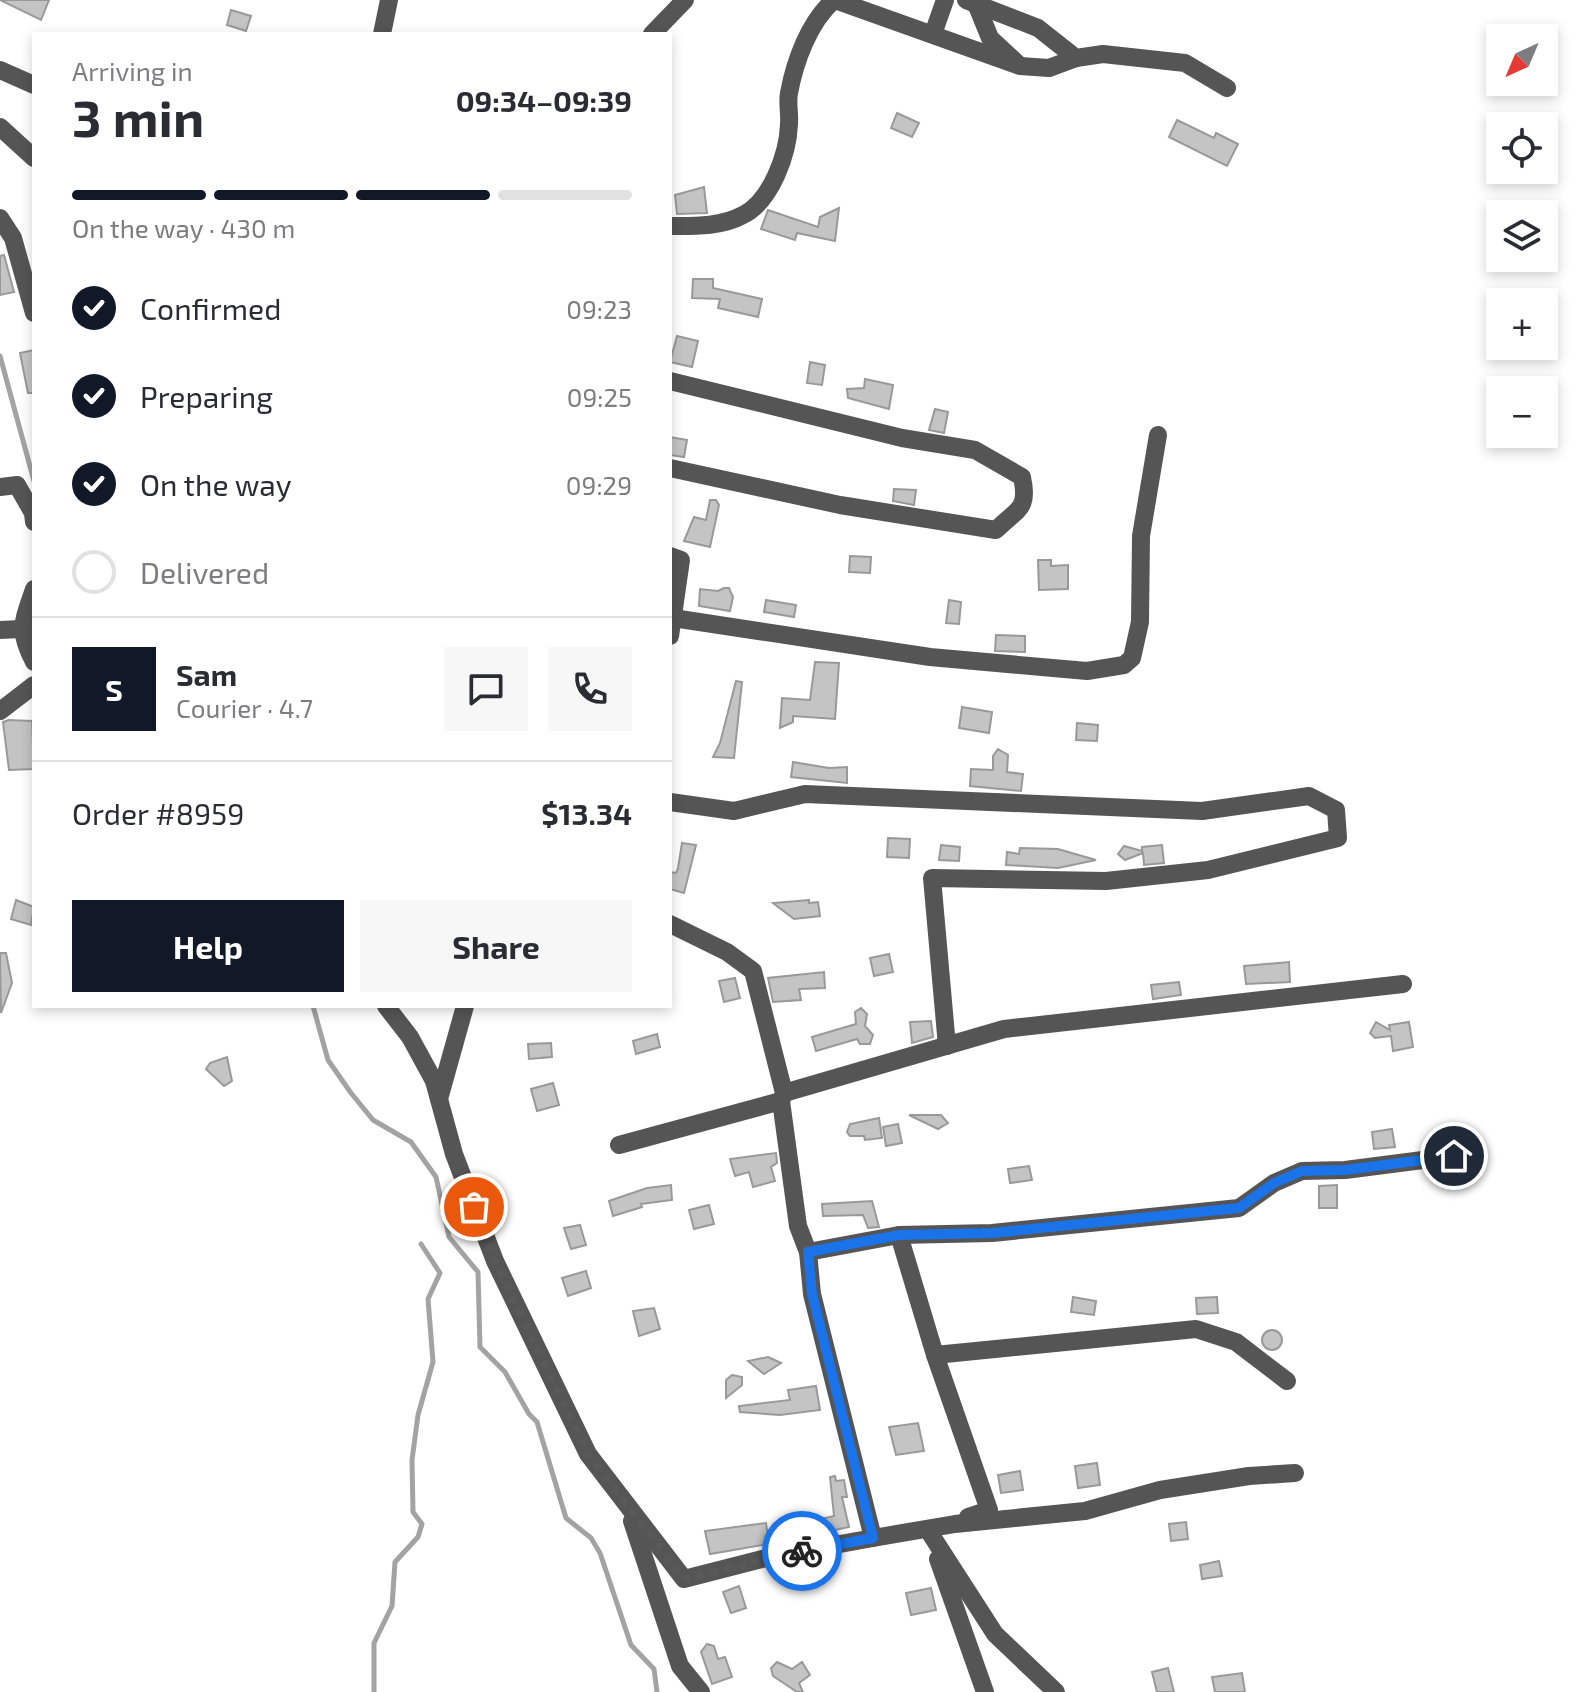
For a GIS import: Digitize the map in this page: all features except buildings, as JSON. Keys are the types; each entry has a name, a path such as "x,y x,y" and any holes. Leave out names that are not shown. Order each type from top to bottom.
{"street":[{"path":"382,32 389,0"},
{"path":"654,32 685,0"},
{"path":"672,226 712,225 742,216 756,207 783,158 790,127 788,95 812,25 834,0 1020,66 1049,68 1076,58 1103,54 1185,63 1227,88"},
{"path":"933,34 945,0"},
{"path":"971,3 990,38 1020,66"},
{"path":"971,3 1038,28 1076,58"},
{"path":"0,70 32,84"},
{"path":"0,127 32,156"},
{"path":"0,218 13,238 32,306"},
{"path":"672,381 902,438 975,450 1022,477 1025,495 1022,509 996,530 840,505 672,468"},
{"path":"672,557 681,560 672,627 930,657 1087,671 1124,665 1132,658 1140,622 1141,536 1158,435"},
{"path":"0,487 17,485 32,511"},
{"path":"32,595 21,629 22,639 32,658"},
{"path":"0,630 21,629"},
{"path":"0,711 32,687"},
{"path":"672,802 734,811 805,794 1202,811 1309,796 1331,804 1336,810 1338,838 1208,870 1106,881 932,878 947,1046"},
{"path":"672,925 727,952 753,971 783,1097 798,1226 808,1252 812,1294 873,1538"},
{"path":"619,1145 1004,1029 1403,984"},
{"path":"388,1008 410,1037 434,1081 454,1154 495,1261 588,1454 684,1579 774,1556 873,1538 1085,1511 1160,1490 1295,1473"},
{"path":"439,1099 464,1008"},
{"path":"808,1252 899,1235 992,1233 1239,1208 1274,1183 1302,1171 1345,1170 1454,1156"},
{"path":"899,1235 935,1355 989,1510 928,1530"},
{"path":"935,1355 1196,1329 1236,1342 1287,1381"},
{"path":"625,1503 680,1666 701,1692"},
{"path":"928,1530 985,1692"},
{"path":"928,1530 995,1634 1056,1692"}],"waterway":[{"path":"0,356 32,474"},
{"path":"314,1008 328,1060 351,1093 373,1120 411,1142 436,1177 449,1237 478,1272 480,1347 505,1372 529,1414 537,1422 566,1518 591,1538 600,1553 631,1645 654,1669 657,1692"},
{"path":"374,1692 374,1643 392,1606 395,1562 418,1537 422,1524 413,1512 412,1460 418,1415 433,1362 428,1299 440,1273 421,1244"}],"way so far":[{"path":"474,1207 495,1261 588,1454 684,1579 802,1551"}],"route":[{"path":"802,1551 873,1538 812,1294 808,1252 858,1240 899,1235 992,1233 1239,1208 1274,1183 1302,1171 1345,1170 1454,1156"}]}
